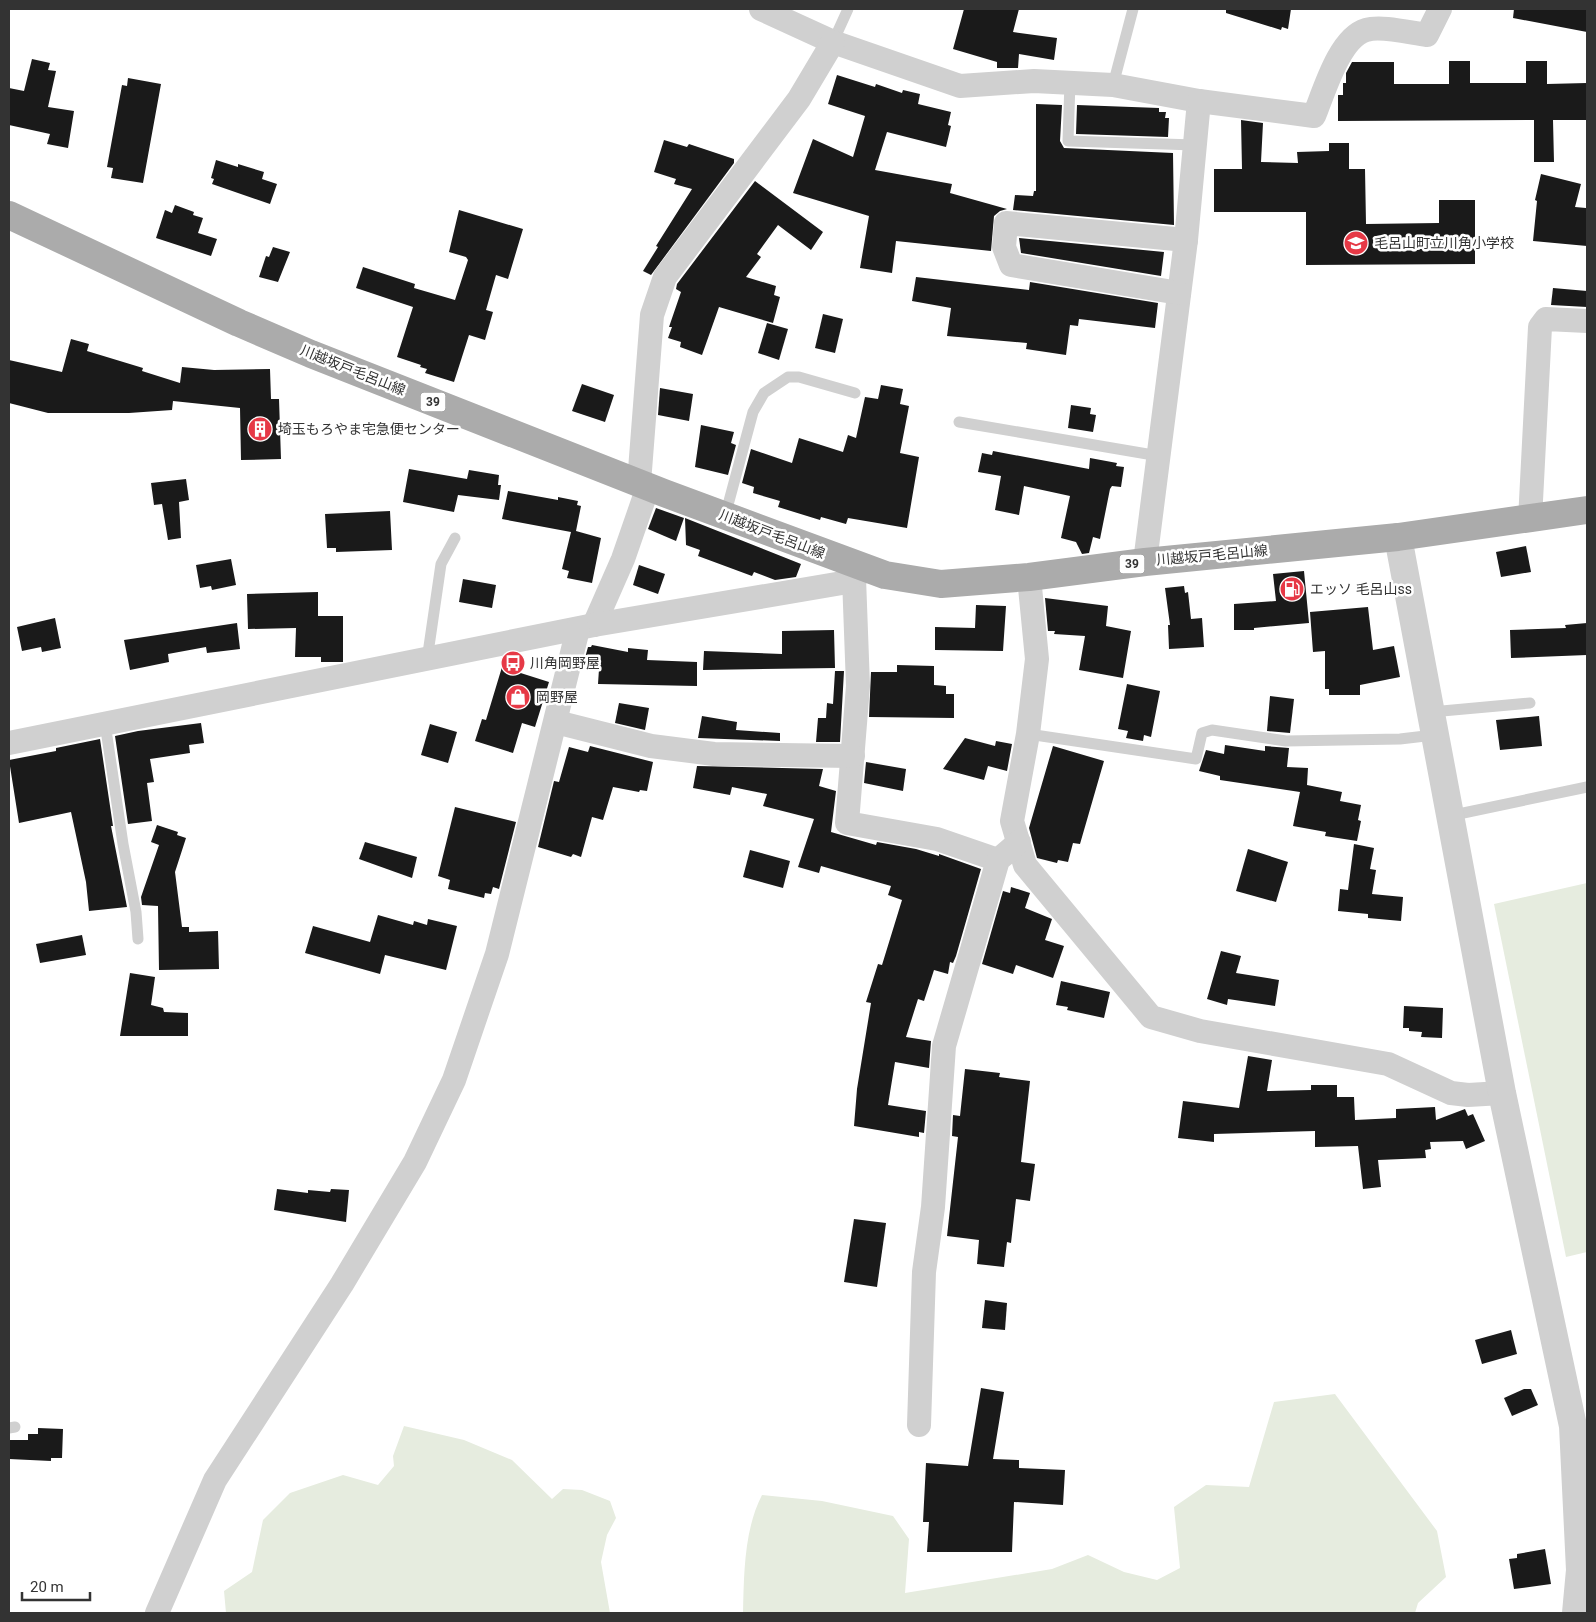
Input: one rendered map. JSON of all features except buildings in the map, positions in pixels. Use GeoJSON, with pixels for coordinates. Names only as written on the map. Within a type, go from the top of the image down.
{"type":"FeatureCollection","features":[{"type":"Feature","properties":{"kind":"main road","name":"川越坂戸毛呂山線"},"geometry":{"type":"LineString","coordinates":[[9,215],[248,327],[725,516],[860,574],[885,575],[941,584],[1029,577],[1145,562],[1398,538],[1530,520],[1587,510]]}},
{"type":"Feature","properties":{"kind":"street"},"geometry":{"type":"LineString","coordinates":[[761,9],[833,42],[960,86],[1034,81],[1113,85],[1199,101],[1314,116],[1346,44],[1366,30],[1393,30],[1427,35],[1440,9]]}},
{"type":"Feature","properties":{"kind":"street"},"geometry":{"type":"LineString","coordinates":[[157,1613],[215,1480],[352,1268],[415,1162],[454,1080],[497,954],[556,722],[586,627],[623,559],[644,485],[652,315],[665,277],[799,99],[833,42]]}},
{"type":"Feature","properties":{"kind":"street"},"geometry":{"type":"LineString","coordinates":[[1145,562],[1186,240],[1199,101]]}},
{"type":"Feature","properties":{"kind":"street"},"geometry":{"type":"LineString","coordinates":[[1179,294],[1011,265],[1004,246],[1006,223],[1186,240]]}},
{"type":"Feature","properties":{"kind":"street"},"geometry":{"type":"LineString","coordinates":[[1530,520],[1540,327],[1546,319],[1587,321]]}},
{"type":"Feature","properties":{"kind":"street"},"geometry":{"type":"LineString","coordinates":[[1398,538],[1502,1093],[1580,1425],[1580,1561],[1576,1613]]}},
{"type":"Feature","properties":{"kind":"street"},"geometry":{"type":"LineString","coordinates":[[9,743],[586,627],[842,583],[860,574],[858,686],[847,823],[937,839],[998,860]]}},
{"type":"Feature","properties":{"kind":"street"},"geometry":{"type":"LineString","coordinates":[[1029,577],[1037,659],[1028,734],[1012,821],[1025,864],[1151,1017],[1200,1031],[1388,1064],[1451,1094],[1468,1096],[1502,1093]]}},
{"type":"Feature","properties":{"kind":"street"},"geometry":{"type":"LineString","coordinates":[[556,722],[651,746],[714,754],[754,753],[853,756]]}},
{"type":"Feature","properties":{"kind":"street"},"geometry":{"type":"LineString","coordinates":[[919,1425],[924,1272],[934,1206],[944,1046],[998,860],[1019,842]]}},
{"type":"Feature","properties":{"kind":"lane"},"geometry":{"type":"LineString","coordinates":[[833,42],[848,9]]}},
{"type":"Feature","properties":{"kind":"lane"},"geometry":{"type":"LineString","coordinates":[[1113,85],[1133,9]]}},
{"type":"Feature","properties":{"kind":"lane"},"geometry":{"type":"LineString","coordinates":[[1070,82],[1068,140],[1195,146]]}},
{"type":"Feature","properties":{"kind":"lane"},"geometry":{"type":"LineString","coordinates":[[725,516],[753,412],[764,393],[788,377],[799,377],[854,393]]}},
{"type":"Feature","properties":{"kind":"lane"},"geometry":{"type":"LineString","coordinates":[[959,422],[1159,456]]}},
{"type":"Feature","properties":{"kind":"lane"},"geometry":{"type":"LineString","coordinates":[[427,660],[432,615],[442,564],[455,538]]}},
{"type":"Feature","properties":{"kind":"lane"},"geometry":{"type":"LineString","coordinates":[[1028,734],[1196,759],[1202,733],[1212,730],[1286,741],[1400,739],[1433,724],[1530,703]]}},
{"type":"Feature","properties":{"kind":"lane"},"geometry":{"type":"LineString","coordinates":[[106,724],[136,912],[138,939]]}},
{"type":"Feature","properties":{"kind":"lane"},"geometry":{"type":"LineString","coordinates":[[1449,816],[1587,787]]}},
{"type":"Feature","properties":{"kind":"shaded area"},"geometry":{"type":"Polygon","coordinates":[[[1587,883],[1587,1252],[1566,1257],[1494,904],[1587,883]]]}},
{"type":"Feature","properties":{"kind":"shaded area"},"geometry":{"type":"Polygon","coordinates":[[[1335,1394],[1437,1531],[1446,1577],[1418,1603],[1415,1613],[743,1613],[748,1537],[762,1495],[822,1501],[893,1516],[909,1539],[905,1593],[1052,1569],[1088,1555],[1124,1572],[1157,1580],[1180,1568],[1174,1507],[1206,1485],[1249,1487],[1274,1402],[1335,1394]]]}},
{"type":"Feature","properties":{"kind":"shaded area"},"geometry":{"type":"Polygon","coordinates":[[[404,1426],[464,1440],[512,1460],[552,1499],[563,1489],[582,1490],[610,1501],[616,1518],[607,1535],[601,1562],[610,1613],[226,1613],[224,1591],[252,1572],[263,1520],[290,1493],[343,1475],[378,1485],[394,1466],[393,1456],[404,1426]]]}},
{"type":"Feature","properties":{"kind":"place","name":"毛呂山町立川角小学校"},"geometry":{"type":"Point","coordinates":[1356,243]}},
{"type":"Feature","properties":{"kind":"place","name":"埼玉もろやま宅急便センター"},"geometry":{"type":"Point","coordinates":[260,429]}},
{"type":"Feature","properties":{"kind":"place","name":"エッソ 毛呂山ss"},"geometry":{"type":"Point","coordinates":[1292,589]}},
{"type":"Feature","properties":{"kind":"place","name":"川角岡野屋"},"geometry":{"type":"Point","coordinates":[513,663]}},
{"type":"Feature","properties":{"kind":"place","name":"岡野屋"},"geometry":{"type":"Point","coordinates":[518,697]}}]}
